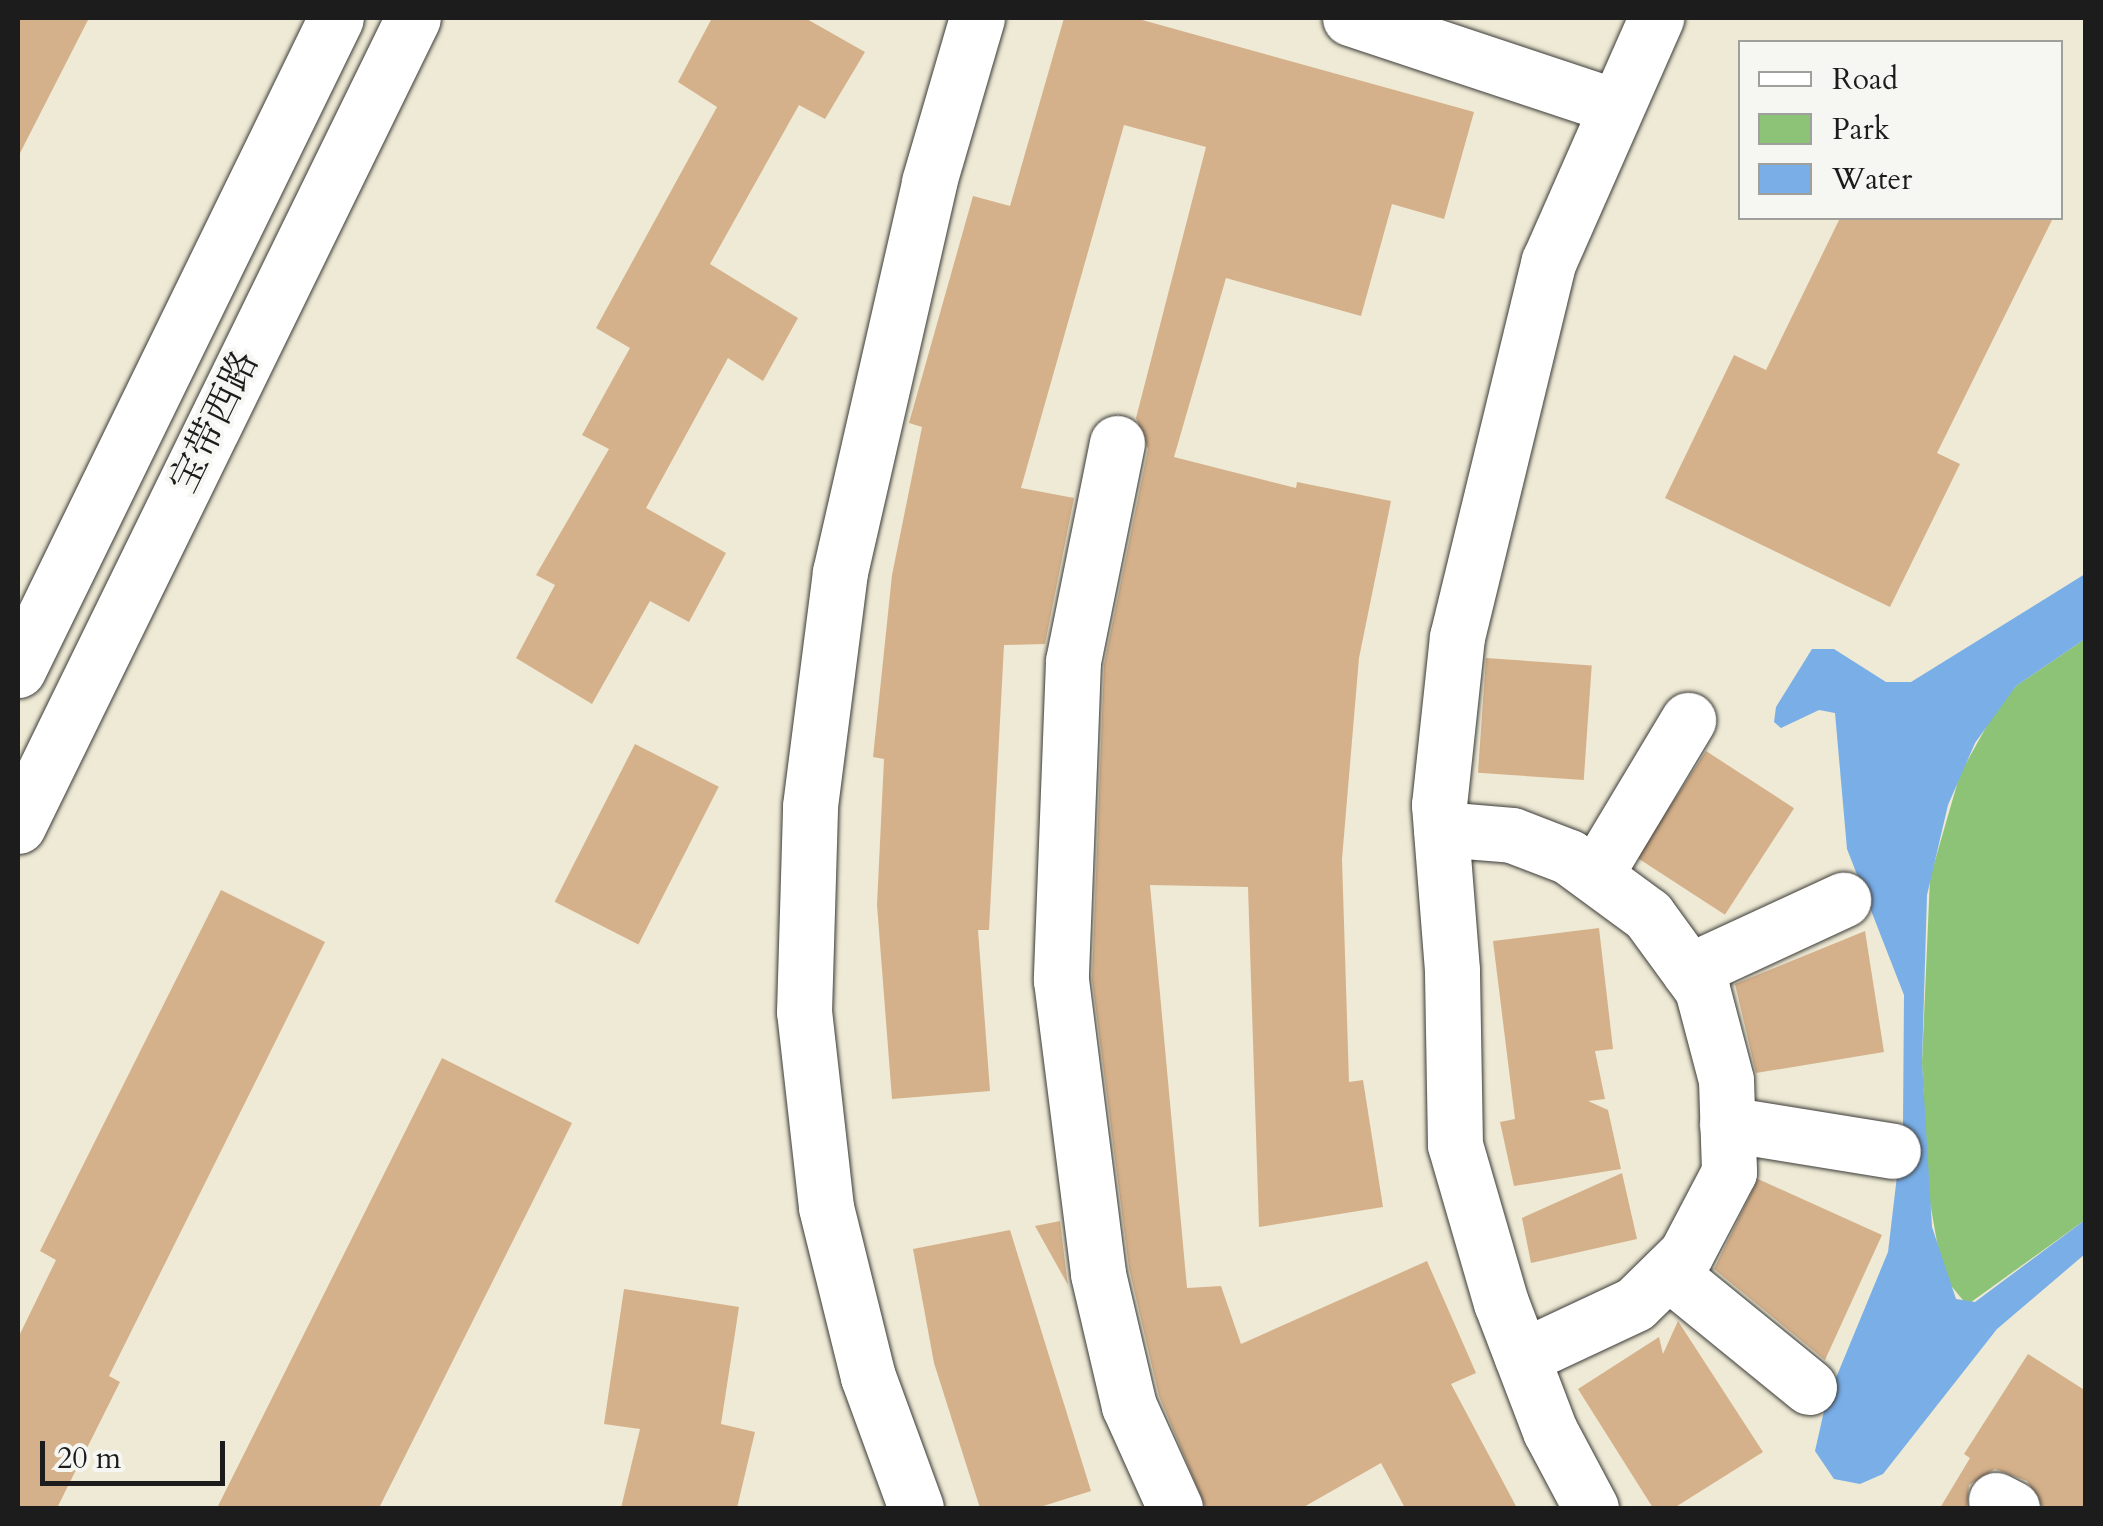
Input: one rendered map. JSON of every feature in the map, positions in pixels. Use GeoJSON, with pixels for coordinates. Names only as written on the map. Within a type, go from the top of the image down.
{"type":"FeatureCollection","features":[{"type":"Feature","properties":{"kind":"street","name":"宝带西路"},"geometry":{"type":"LineString","coordinates":[[18,670],[336,18]]}},
{"type":"Feature","properties":{"kind":"street","name":"宝带西路"},"geometry":{"type":"LineString","coordinates":[[18,826],[413,18]]}},
{"type":"Feature","properties":{"kind":"street"},"geometry":{"type":"LineString","coordinates":[[916,1508],[868,1376],[826,1207],[804,1012],[810,806],[844,552],[920,218],[977,18]]}},
{"type":"Feature","properties":{"kind":"street"},"geometry":{"type":"LineString","coordinates":[[1350,18],[1615,106]]}},
{"type":"Feature","properties":{"kind":"street"},"geometry":{"type":"LineString","coordinates":[[1590,1508],[1522,1357],[1454,1145],[1452,970],[1441,829],[1457,638],[1498,454],[1549,261],[1656,18]]}},
{"type":"Feature","properties":{"kind":"street"},"geometry":{"type":"LineString","coordinates":[[1117,443],[1072,661],[1061,980],[1098,1274],[1129,1406],[1175,1508]]}},
{"type":"Feature","properties":{"kind":"street"},"geometry":{"type":"LineString","coordinates":[[1595,876],[1688,720]]}},
{"type":"Feature","properties":{"kind":"street"},"geometry":{"type":"LineString","coordinates":[[1441,829],[1512,835],[1570,857],[1648,915],[1702,989],[1726,1080],[1729,1172],[1686,1254],[1635,1304],[1522,1357]]}},
{"type":"Feature","properties":{"kind":"street"},"geometry":{"type":"LineString","coordinates":[[1689,972],[1843,900]]}},
{"type":"Feature","properties":{"kind":"street"},"geometry":{"type":"LineString","coordinates":[[1727,1124],[1893,1150]]}},
{"type":"Feature","properties":{"kind":"street"},"geometry":{"type":"LineString","coordinates":[[1668,1272],[1809,1387]]}},
{"type":"Feature","properties":{"kind":"green space"},"geometry":{"type":"Polygon","coordinates":[[[2085,639],[2085,1220],[1967,1305],[1943,1276],[1928,1191],[1922,1063],[1930,878],[1960,774],[1994,713],[2016,686],[2085,639]]]}},
{"type":"Feature","properties":{"kind":"water"},"geometry":{"type":"Polygon","coordinates":[[[2085,574],[2085,639],[2016,686],[1975,743],[1948,805],[1927,895],[1922,1063],[1932,1227],[1956,1299],[1975,1302],[2085,1220],[2085,1254],[1997,1329],[1883,1474],[1860,1484],[1834,1479],[1815,1451],[1826,1402],[1888,1252],[1903,1125],[1904,995],[1847,849],[1835,713],[1819,710],[1781,728],[1774,722],[1776,707],[1812,649],[1834,649],[1886,682],[1911,682],[2085,574]]]}},
{"type":"Feature","properties":{"kind":"building"},"geometry":{"type":"Polygon","coordinates":[[[18,18],[89,18],[18,157],[18,18]]]}},
{"type":"Feature","properties":{"kind":"building"},"geometry":{"type":"Polygon","coordinates":[[[712,18],[805,18],[865,52],[825,119],[799,105],[710,264],[798,318],[763,381],[728,358],[646,508],[726,553],[689,622],[650,601],[592,704],[516,658],[555,585],[536,575],[609,449],[582,435],[630,348],[596,328],[717,107],[678,82],[712,18]]]}},
{"type":"Feature","properties":{"kind":"building"},"geometry":{"type":"Polygon","coordinates":[[[1064,18],[1135,18],[1474,112],[1444,219],[1392,204],[1361,316],[1226,278],[1174,457],[1296,488],[1297,482],[1391,501],[1359,658],[1342,859],[1349,1082],[1363,1080],[1383,1207],[1259,1227],[1248,887],[1150,885],[1187,1288],[1221,1286],[1241,1344],[1427,1261],[1476,1373],[1451,1384],[1517,1508],[1405,1508],[1381,1463],[1302,1508],[1206,1508],[1159,1396],[1129,1268],[1092,979],[1104,665],[1148,449],[1136,418],[1206,147],[1124,125],[1021,488],[1074,498],[1045,644],[1004,645],[989,930],[978,930],[990,1091],[892,1099],[877,905],[884,759],[873,757],[892,575],[922,427],[909,423],[973,196],[1010,206],[1064,18]]]}},
{"type":"Feature","properties":{"kind":"building"},"geometry":{"type":"Polygon","coordinates":[[[1839,220],[2052,220],[1937,453],[1960,464],[1890,607],[1665,498],[1734,355],[1766,370],[1839,220]]]}},
{"type":"Feature","properties":{"kind":"building"},"geometry":{"type":"Polygon","coordinates":[[[1486,658],[1592,665],[1584,780],[1478,773],[1486,658]]]}},
{"type":"Feature","properties":{"kind":"building"},"geometry":{"type":"Polygon","coordinates":[[[635,744],[719,787],[638,944],[555,902],[635,744]]]}},
{"type":"Feature","properties":{"kind":"building"},"geometry":{"type":"Polygon","coordinates":[[[1706,751],[1794,808],[1725,915],[1637,858],[1706,751]]]}},
{"type":"Feature","properties":{"kind":"building"},"geometry":{"type":"Polygon","coordinates":[[[221,890],[325,942],[109,1376],[120,1382],[57,1508],[18,1508],[18,1338],[56,1260],[40,1251],[221,890]]]}},
{"type":"Feature","properties":{"kind":"building"},"geometry":{"type":"Polygon","coordinates":[[[1599,928],[1613,1049],[1595,1051],[1605,1099],[1588,1101],[1608,1110],[1621,1169],[1514,1186],[1500,1122],[1515,1119],[1493,941],[1599,928]]]}},
{"type":"Feature","properties":{"kind":"building"},"geometry":{"type":"Polygon","coordinates":[[[1865,931],[1884,1052],[1756,1073],[1735,984],[1865,931]]]}},
{"type":"Feature","properties":{"kind":"building"},"geometry":{"type":"Polygon","coordinates":[[[442,1058],[572,1123],[379,1508],[217,1508],[442,1058]]]}},
{"type":"Feature","properties":{"kind":"building"},"geometry":{"type":"Polygon","coordinates":[[[1622,1173],[1637,1239],[1531,1263],[1522,1218],[1622,1173]]]}},
{"type":"Feature","properties":{"kind":"building"},"geometry":{"type":"Polygon","coordinates":[[[1758,1179],[1882,1235],[1825,1360],[1714,1269],[1758,1179]]]}},
{"type":"Feature","properties":{"kind":"building"},"geometry":{"type":"Polygon","coordinates":[[[1060,1221],[1067,1278],[1068,1285],[1035,1226],[1060,1221]]]}},
{"type":"Feature","properties":{"kind":"building"},"geometry":{"type":"Polygon","coordinates":[[[1010,1230],[1091,1491],[1037,1508],[980,1508],[934,1363],[913,1249],[1010,1230]]]}},
{"type":"Feature","properties":{"kind":"building"},"geometry":{"type":"Polygon","coordinates":[[[624,1289],[739,1307],[721,1424],[755,1432],[737,1508],[621,1508],[640,1429],[604,1424],[624,1289]]]}},
{"type":"Feature","properties":{"kind":"building"},"geometry":{"type":"Polygon","coordinates":[[[1678,1321],[1763,1452],[1674,1508],[1653,1508],[1578,1389],[1659,1337],[1663,1354],[1678,1321]]]}},
{"type":"Feature","properties":{"kind":"building"},"geometry":{"type":"Polygon","coordinates":[[[2028,1354],[2086,1391],[2086,1508],[2043,1508],[2027,1481],[1995,1469],[1969,1485],[1967,1508],[1940,1508],[1970,1458],[1964,1454],[2028,1354]]]}}]}
